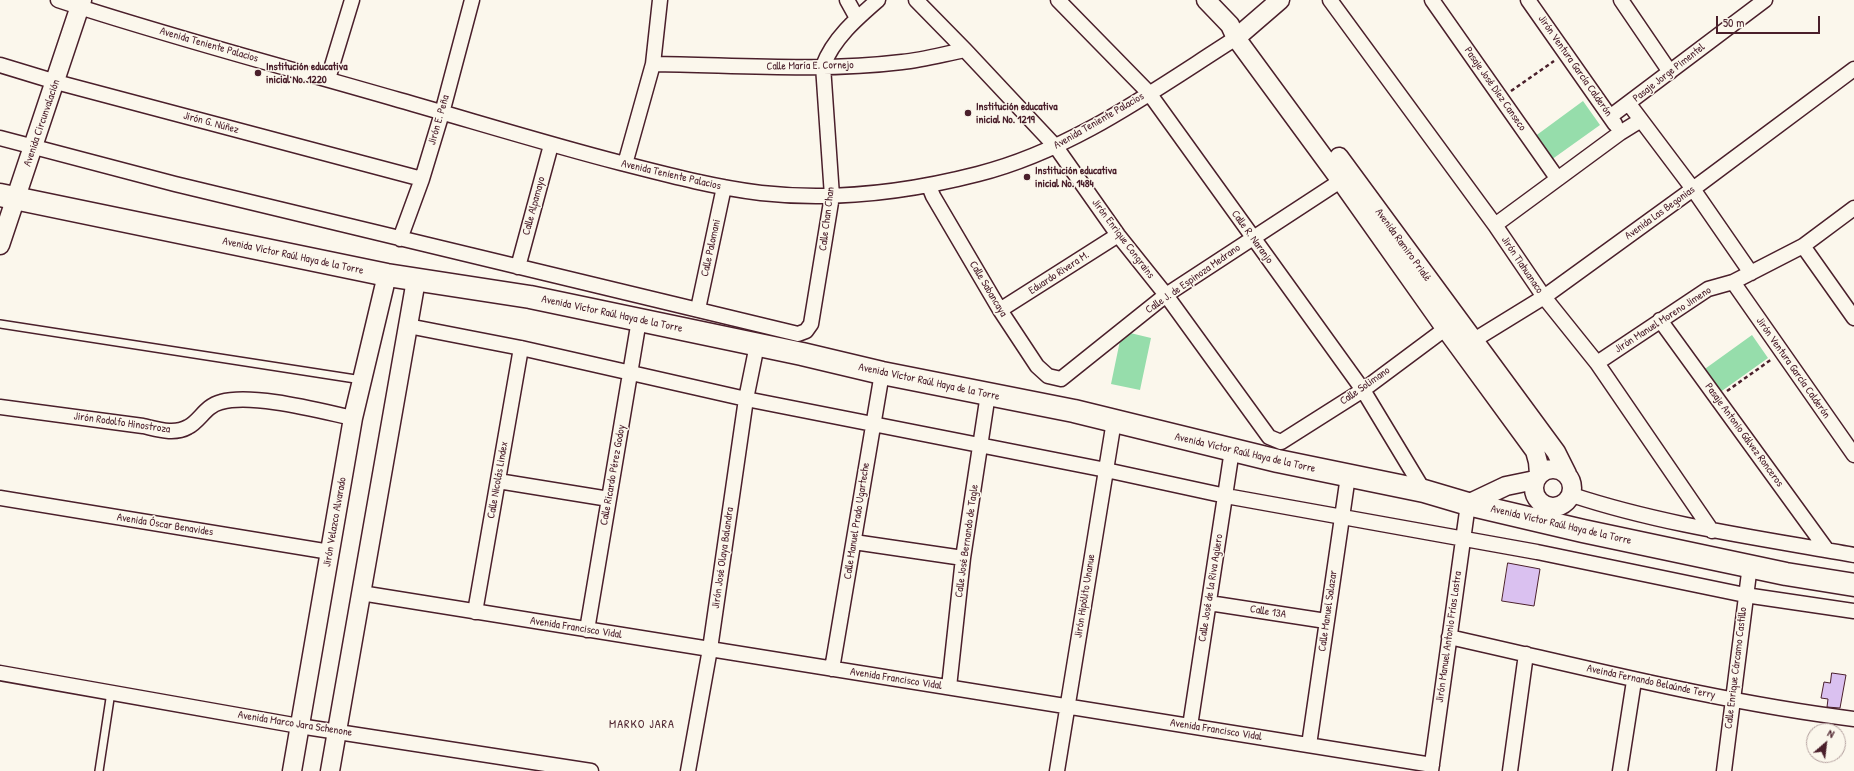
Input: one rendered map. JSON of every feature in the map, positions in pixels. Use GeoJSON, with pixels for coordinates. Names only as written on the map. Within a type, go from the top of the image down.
{"type":"FeatureCollection","features":[{"type":"Feature","properties":{"kind":"main road","name":"Avenida Víctor Raúl Haya de la Torre"},"geometry":{"type":"LineString","coordinates":[[8,197],[387,275],[530,297],[882,373],[1074,411],[1232,450],[1348,476],[1424,491],[1468,504],[1562,525],[1786,574],[1854,584]]}},
{"type":"Feature","properties":{"kind":"street","name":"Avenida Teniente Palacios"},"geometry":{"type":"LineString","coordinates":[[58,0],[81,4],[550,145],[684,180],[764,193],[832,196],[929,186],[980,174],[1026,159],[1056,147],[1101,123],[1149,93],[1280,0]]}},
{"type":"Feature","properties":{"kind":"street"},"geometry":{"type":"LineString","coordinates":[[328,79],[352,0]]}},
{"type":"Feature","properties":{"kind":"street","name":"Jirón E. Peña"},"geometry":{"type":"LineString","coordinates":[[400,239],[422,179],[442,112],[472,0]]}},
{"type":"Feature","properties":{"kind":"street"},"geometry":{"type":"LineString","coordinates":[[625,164],[653,64],[660,0]]}},
{"type":"Feature","properties":{"kind":"street"},"geometry":{"type":"LineString","coordinates":[[847,0],[857,18]]}},
{"type":"Feature","properties":{"kind":"street"},"geometry":{"type":"LineString","coordinates":[[822,66],[828,51],[857,18],[878,0]]}},
{"type":"Feature","properties":{"kind":"street","name":"Jirón Enrique Congrains"},"geometry":{"type":"LineString","coordinates":[[916,0],[1056,147],[1118,235],[1166,295],[1269,437]]}},
{"type":"Feature","properties":{"kind":"street","name":"Calle R. Naranjo"},"geometry":{"type":"LineString","coordinates":[[1058,0],[1149,93],[1363,390],[1424,491]]}},
{"type":"Feature","properties":{"kind":"street","name":"Avenida Ramiro Prialé"},"geometry":{"type":"LineString","coordinates":[[1206,0],[1237,31],[1346,177],[1451,324],[1556,452],[1567,474]]}},
{"type":"Feature","properties":{"kind":"street","name":"Jirón Tiahuanaco"},"geometry":{"type":"LineString","coordinates":[[1330,0],[1495,225],[1544,297],[1597,363],[1712,531]]}},
{"type":"Feature","properties":{"kind":"street","name":"Pasaje José Díez Canseco"},"geometry":{"type":"LineString","coordinates":[[1432,0],[1557,178]]}},
{"type":"Feature","properties":{"kind":"street","name":"Jirón Ventura García Calderón"},"geometry":{"type":"LineString","coordinates":[[1528,0],[1611,116],[1620,133]]}},
{"type":"Feature","properties":{"kind":"street"},"geometry":{"type":"LineString","coordinates":[[1622,0],[1670,72]]}},
{"type":"Feature","properties":{"kind":"street","name":"Pasaje Jorge Pimentel"},"geometry":{"type":"LineString","coordinates":[[1611,116],[1630,104],[1764,0]]}},
{"type":"Feature","properties":{"kind":"street","name":"Avenida Circunvalación"},"geometry":{"type":"LineString","coordinates":[[0,245],[8,197],[34,146],[81,4]]}},
{"type":"Feature","properties":{"kind":"street","name":"Calle María E. Cornejo"},"geometry":{"type":"LineString","coordinates":[[653,64],[772,68],[861,66],[903,62],[965,50]]}},
{"type":"Feature","properties":{"kind":"street","name":"Jirón G. Núñez"},"geometry":{"type":"LineString","coordinates":[[0,65],[56,82],[422,179]]}},
{"type":"Feature","properties":{"kind":"street","name":"Calle Chan Chan"},"geometry":{"type":"LineString","coordinates":[[698,309],[798,334],[806,331],[811,324],[832,196],[822,66]]}},
{"type":"Feature","properties":{"kind":"street","name":"Avenida Las Begonias"},"geometry":{"type":"LineString","coordinates":[[1467,344],[1544,297],[1854,70]]}},
{"type":"Feature","properties":{"kind":"street"},"geometry":{"type":"LineString","coordinates":[[1630,104],[1693,189],[1751,273]]}},
{"type":"Feature","properties":{"kind":"street","name":"Pasaje Jorge Pimentel"},"geometry":{"type":"LineString","coordinates":[[1495,225],[1557,178],[1620,133],[1641,120]]}},
{"type":"Feature","properties":{"kind":"street"},"geometry":{"type":"LineString","coordinates":[[0,138],[175,184],[698,309]]}},
{"type":"Feature","properties":{"kind":"street","name":"Calle Alpamayo"},"geometry":{"type":"LineString","coordinates":[[518,267],[550,145]]}},
{"type":"Feature","properties":{"kind":"street","name":"Calle J. de Espinoza Medrano"},"geometry":{"type":"LineString","coordinates":[[1061,379],[1166,295],[1346,177]]}},
{"type":"Feature","properties":{"kind":"street","name":"Calle Sabancaya"},"geometry":{"type":"LineString","coordinates":[[929,186],[932,196],[1000,310],[1037,366],[1048,376],[1061,379]]}},
{"type":"Feature","properties":{"kind":"street","name":"Calle Palomani"},"geometry":{"type":"LineString","coordinates":[[698,309],[724,187]]}},
{"type":"Feature","properties":{"kind":"street","name":"Jirón Manuel Moreno Jimeno"},"geometry":{"type":"LineString","coordinates":[[1597,363],[1708,289],[1733,282],[1803,246],[1854,208]]}},
{"type":"Feature","properties":{"kind":"street","name":"Eduardo Rivera M."},"geometry":{"type":"LineString","coordinates":[[1000,310],[1118,235]]}},
{"type":"Feature","properties":{"kind":"street"},"geometry":{"type":"LineString","coordinates":[[1803,246],[1854,318]]}},
{"type":"Feature","properties":{"kind":"street","name":"Jirón Velazco Alvarado"},"geometry":{"type":"LineString","coordinates":[[292,771],[353,418],[387,275]]}},
{"type":"Feature","properties":{"kind":"street"},"geometry":{"type":"LineString","coordinates":[[330,771],[416,280]]}},
{"type":"Feature","properties":{"kind":"street","name":"Jirón Ventura García Calderón"},"geometry":{"type":"LineString","coordinates":[[1733,282],[1854,455]]}},
{"type":"Feature","properties":{"kind":"street","name":"Calle Ricardo Pérez Godoy"},"geometry":{"type":"LineString","coordinates":[[587,630],[639,320]]}},
{"type":"Feature","properties":{"kind":"street","name":"Pasaje Antonio Gálvez Ronceros"},"geometry":{"type":"LineString","coordinates":[[1660,320],[1827,550]]}},
{"type":"Feature","properties":{"kind":"street","name":"Calle Solimano"},"geometry":{"type":"LineString","coordinates":[[1269,437],[1281,442],[1363,390],[1451,324]]}},
{"type":"Feature","properties":{"kind":"street"},"geometry":{"type":"LineString","coordinates":[[408,326],[521,348],[630,374],[746,399],[1106,470],[1226,496],[1537,552],[1745,595],[1854,611]]}},
{"type":"Feature","properties":{"kind":"street","name":"Avenida Ramiro Prialé"},"geometry":{"type":"LineString","coordinates":[[1467,344],[1535,451],[1538,462],[1537,483],[1530,517]]}},
{"type":"Feature","properties":{"kind":"street","name":"Jirón José Olaya Balandra"},"geometry":{"type":"LineString","coordinates":[[688,771],[710,649],[746,399],[757,345]]}},
{"type":"Feature","properties":{"kind":"street","name":"Calle Nicolás Lindex"},"geometry":{"type":"LineString","coordinates":[[475,612],[521,348]]}},
{"type":"Feature","properties":{"kind":"street","name":"Calle Manuel Prado Ugarteche"},"geometry":{"type":"LineString","coordinates":[[832,669],[882,373]]}},
{"type":"Feature","properties":{"kind":"street","name":"Calle José Bernando de Tagle"},"geometry":{"type":"LineString","coordinates":[[949,687],[964,558],[988,394]]}},
{"type":"Feature","properties":{"kind":"street","name":"Jirón Rodolfo Hinostroza"},"geometry":{"type":"LineString","coordinates":[[0,407],[176,431],[188,427],[211,406],[221,402],[235,400],[253,400],[353,418]]}},
{"type":"Feature","properties":{"kind":"street","name":"Jirón Hipólito Unanue"},"geometry":{"type":"LineString","coordinates":[[1057,771],[1114,421]]}},
{"type":"Feature","properties":{"kind":"street","name":"Calle José de la Riva Agüero"},"geometry":{"type":"LineString","coordinates":[[1190,726],[1232,450]]}},
{"type":"Feature","properties":{"kind":"street"},"geometry":{"type":"LineString","coordinates":[[1562,525],[1573,488],[1572,480],[1561,470],[1553,468],[1546,470],[1537,483],[1540,502],[1553,508],[1561,506],[1570,498]]}},
{"type":"Feature","properties":{"kind":"street","name":"Calle Manuel Salazar"},"geometry":{"type":"LineString","coordinates":[[1309,745],[1348,476]]}},
{"type":"Feature","properties":{"kind":"street"},"geometry":{"type":"LineString","coordinates":[[498,481],[609,500]]}},
{"type":"Feature","properties":{"kind":"street"},"geometry":{"type":"LineString","coordinates":[[1468,504],[1506,486],[1537,483]]}},
{"type":"Feature","properties":{"kind":"street","name":"Avenida Óscar Benavides"},"geometry":{"type":"LineString","coordinates":[[0,498],[330,552]]}},
{"type":"Feature","properties":{"kind":"street"},"geometry":{"type":"LineString","coordinates":[[1570,498],[1712,531],[1854,555]]}},
{"type":"Feature","properties":{"kind":"street","name":"Jirón Manuel Antonio Frías Lastra"},"geometry":{"type":"LineString","coordinates":[[1432,768],[1468,504]]}},
{"type":"Feature","properties":{"kind":"street"},"geometry":{"type":"LineString","coordinates":[[854,542],[964,558]]}},
{"type":"Feature","properties":{"kind":"street","name":"Calle Enrique Cárcamo Castillo"},"geometry":{"type":"LineString","coordinates":[[1724,771],[1745,595],[1750,565]]}},
{"type":"Feature","properties":{"kind":"street","name":"Avenida Francisco Vidal"},"geometry":{"type":"LineString","coordinates":[[360,593],[1309,745],[1432,768]]}},
{"type":"Feature","properties":{"kind":"street","name":"Calle 13A"},"geometry":{"type":"LineString","coordinates":[[1209,603],[1326,621]]}},
{"type":"Feature","properties":{"kind":"street","name":"Aveinda Fernando Belaúnde Terry"},"geometry":{"type":"LineString","coordinates":[[1450,637],[1634,681],[1801,712],[1854,719]]}},
{"type":"Feature","properties":{"kind":"street"},"geometry":{"type":"LineString","coordinates":[[1510,771],[1526,654]]}},
{"type":"Feature","properties":{"kind":"street","name":"Avenida Marco Jara Schenone"},"geometry":{"type":"LineString","coordinates":[[0,672],[299,726],[591,771]]}},
{"type":"Feature","properties":{"kind":"street"},"geometry":{"type":"LineString","coordinates":[[1620,771],[1634,681]]}},
{"type":"Feature","properties":{"kind":"lane"},"geometry":{"type":"LineString","coordinates":[[0,324],[362,380]]}},
{"type":"Feature","properties":{"kind":"lane"},"geometry":{"type":"LineString","coordinates":[[99,771],[111,692]]}},
{"type":"Feature","properties":{"kind":"path"},"geometry":{"type":"LineString","coordinates":[[1501,98],[1566,53]]}},
{"type":"Feature","properties":{"kind":"path"},"geometry":{"type":"LineString","coordinates":[[1717,398],[1782,352]]}},
{"type":"Feature","properties":{"kind":"green space"},"geometry":{"type":"Polygon","coordinates":[[[1583,101],[1600,125],[1551,160],[1534,137],[1583,101]]]}},
{"type":"Feature","properties":{"kind":"green space"},"geometry":{"type":"Polygon","coordinates":[[[1122,331],[1151,338],[1140,390],[1111,384],[1122,331]]]}},
{"type":"Feature","properties":{"kind":"green space"},"geometry":{"type":"Polygon","coordinates":[[[1752,335],[1768,358],[1719,393],[1702,371],[1752,335]]]}},
{"type":"Feature","properties":{"kind":"building"},"geometry":{"type":"Polygon","coordinates":[[[1508,563],[1540,569],[1534,606],[1502,601],[1508,563]]]}},
{"type":"Feature","properties":{"kind":"building"},"geometry":{"type":"Polygon","coordinates":[[[1832,673],[1846,675],[1840,708],[1827,707],[1828,699],[1821,698],[1824,682],[1830,683],[1832,673]]]}},
{"type":"Feature","properties":{"kind":"place","name":"Institución educativa inicial No. 1220"},"geometry":{"type":"Point","coordinates":[258,73]}},
{"type":"Feature","properties":{"kind":"place","name":"Institución educativa inicial No. 1219"},"geometry":{"type":"Point","coordinates":[968,113]}},
{"type":"Feature","properties":{"kind":"place","name":"Institución educativa inicial No. 1484"},"geometry":{"type":"Point","coordinates":[1027,177]}},
{"type":"Feature","properties":{"kind":"district","name":"MARKO JARA"},"geometry":{"type":"Point","coordinates":[642,725]}}]}
